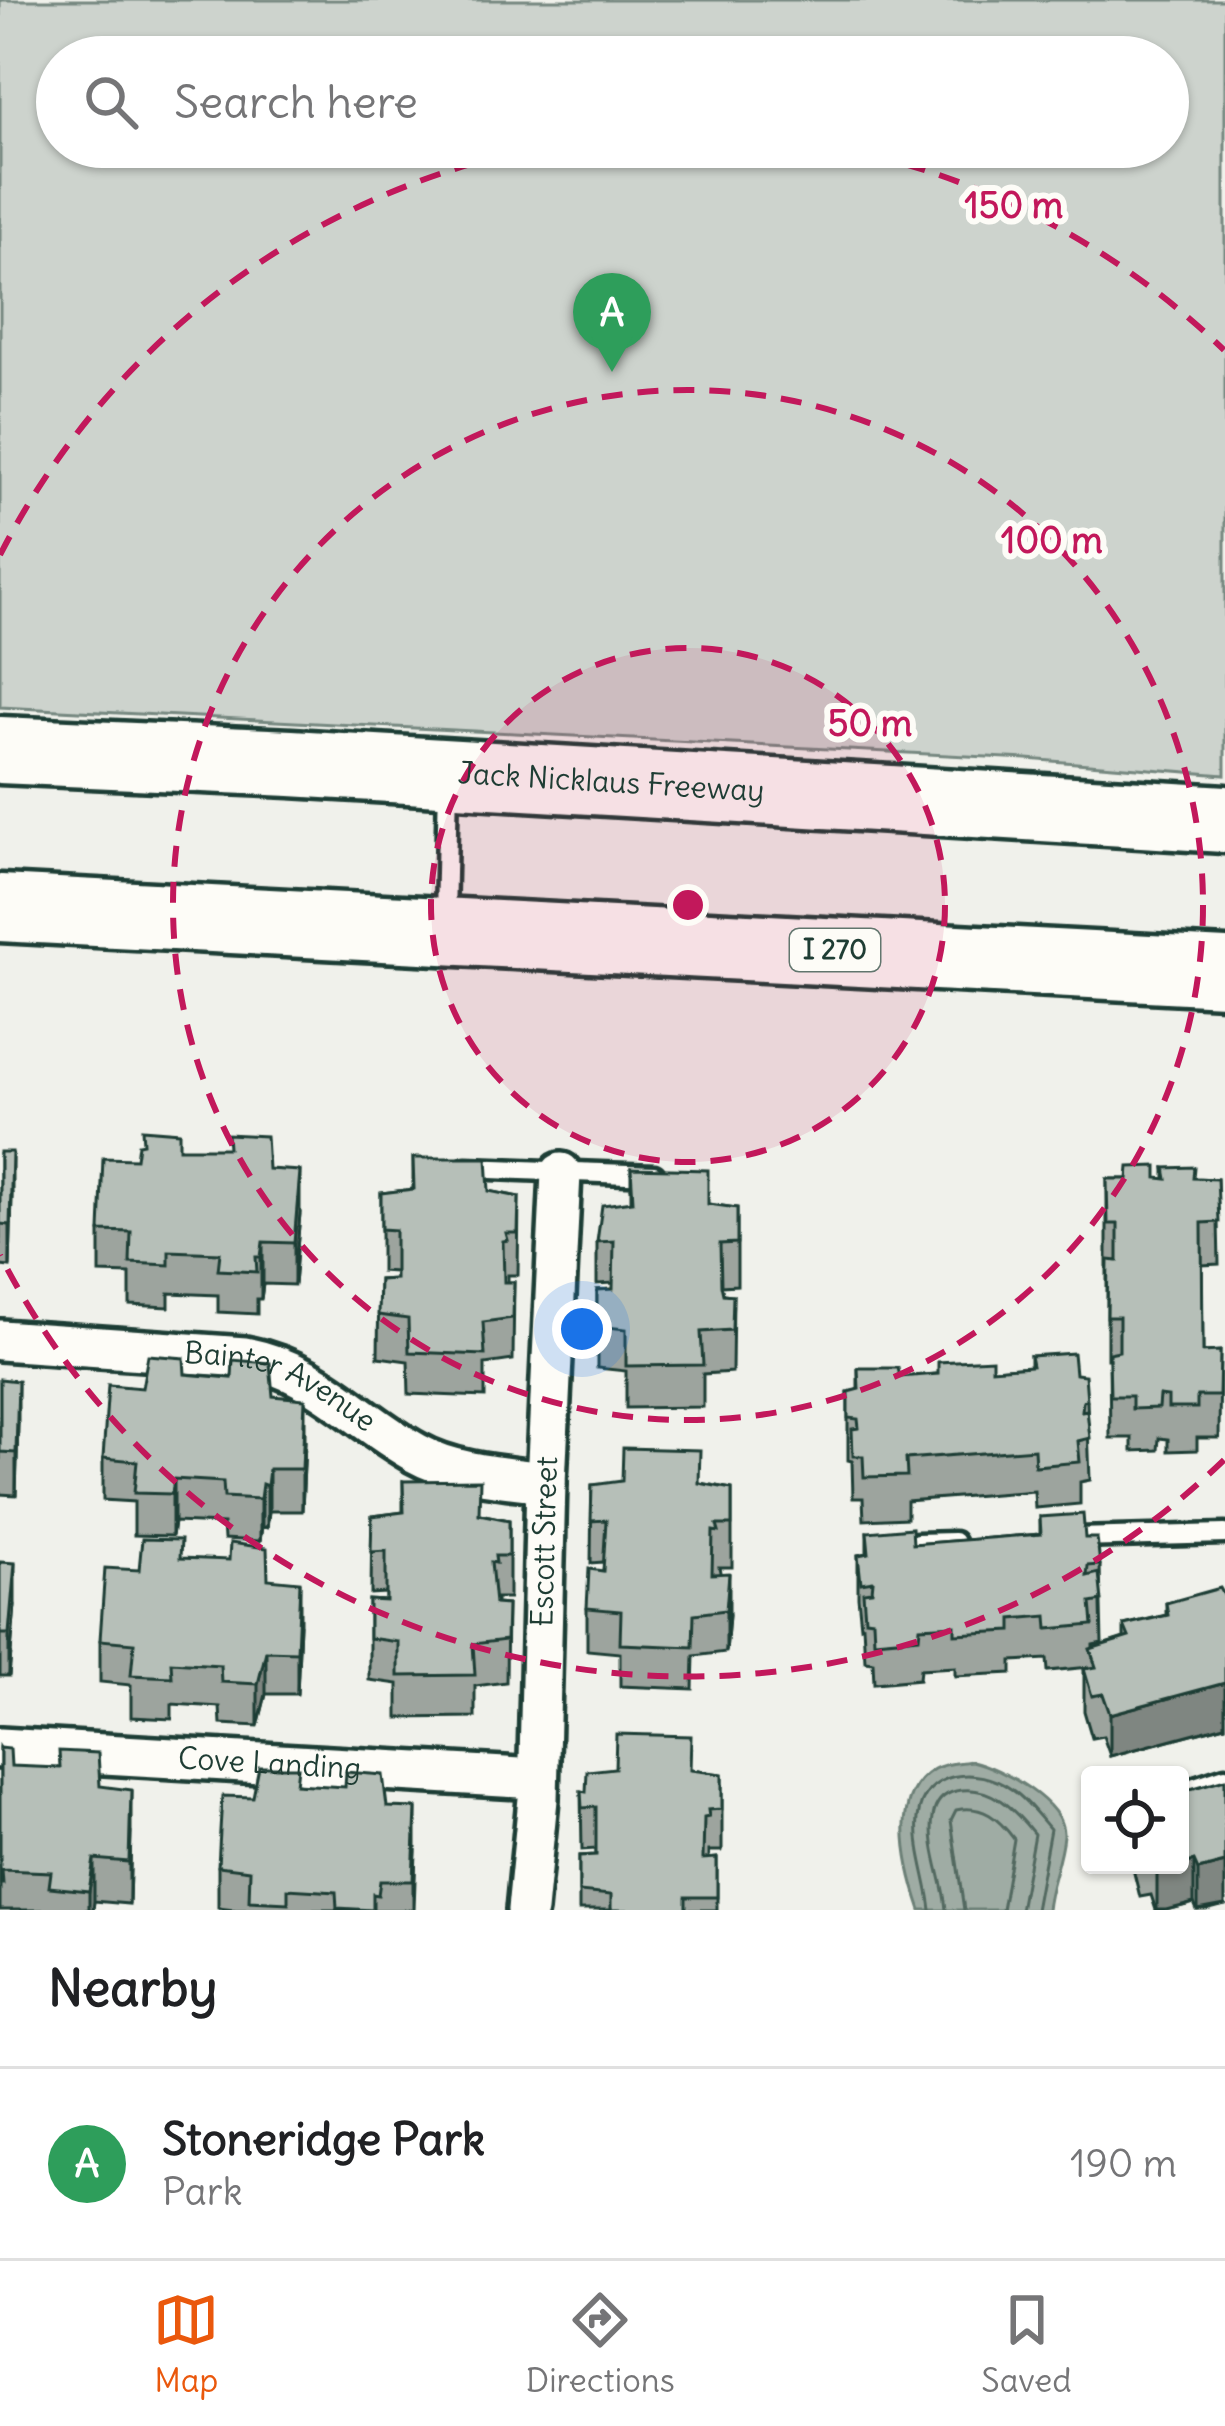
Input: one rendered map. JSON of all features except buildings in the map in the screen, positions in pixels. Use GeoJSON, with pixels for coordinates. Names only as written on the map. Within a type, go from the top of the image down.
{"type":"FeatureCollection","features":[{"type":"Feature","properties":{"kind":"highway","name":"Jack Nicklaus Freeway"},"geometry":{"type":"LineString","coordinates":[[0,750],[1225,819]]}},
{"type":"Feature","properties":{"kind":"highway","name":"I 270"},"geometry":{"type":"LineString","coordinates":[[0,908],[1225,972]]}},
{"type":"Feature","properties":{"kind":"street","name":"Escott Street"},"geometry":{"type":"LineString","coordinates":[[527,1910],[538,1779],[561,1173]]}},
{"type":"Feature","properties":{"kind":"street","name":"Bainter Avenue"},"geometry":{"type":"LineString","coordinates":[[0,1340],[274,1362],[303,1374],[418,1455],[453,1467],[546,1482]]}},
{"type":"Feature","properties":{"kind":"street","name":"Cove Landing"},"geometry":{"type":"LineString","coordinates":[[0,1748],[538,1779]]}},
{"type":"Feature","properties":{"kind":"lane"},"geometry":{"type":"LineString","coordinates":[[444,931],[448,773]]}},
{"type":"Feature","properties":{"kind":"lane"},"geometry":{"type":"LineString","coordinates":[[448,1168],[668,1176]]}},
{"type":"Feature","properties":{"kind":"lane"},"geometry":{"type":"LineString","coordinates":[[1059,1539],[1225,1534]]}},
{"type":"Feature","properties":{"kind":"lane"},"geometry":{"type":"LineString","coordinates":[[916,1543],[964,1542]]}},
{"type":"Feature","properties":{"kind":"lane"},"geometry":{"type":"LineString","coordinates":[[1189,1789],[1225,1777]]}},
{"type":"Feature","properties":{"kind":"shaded area"},"geometry":{"type":"Polygon","coordinates":[[[0,0],[1225,0],[1225,775],[1027,759],[0,707],[0,0]]]}},
{"type":"Feature","properties":{"kind":"water"},"geometry":{"type":"Polygon","coordinates":[[[972,1761],[1028,1788],[1061,1823],[1062,1844],[1047,1910],[921,1910],[905,1834],[911,1797],[934,1769],[972,1761]]]}},
{"type":"Feature","properties":{"kind":"place","name":"Stoneridge Park"},"geometry":{"type":"Point","coordinates":[612,372]}}]}
